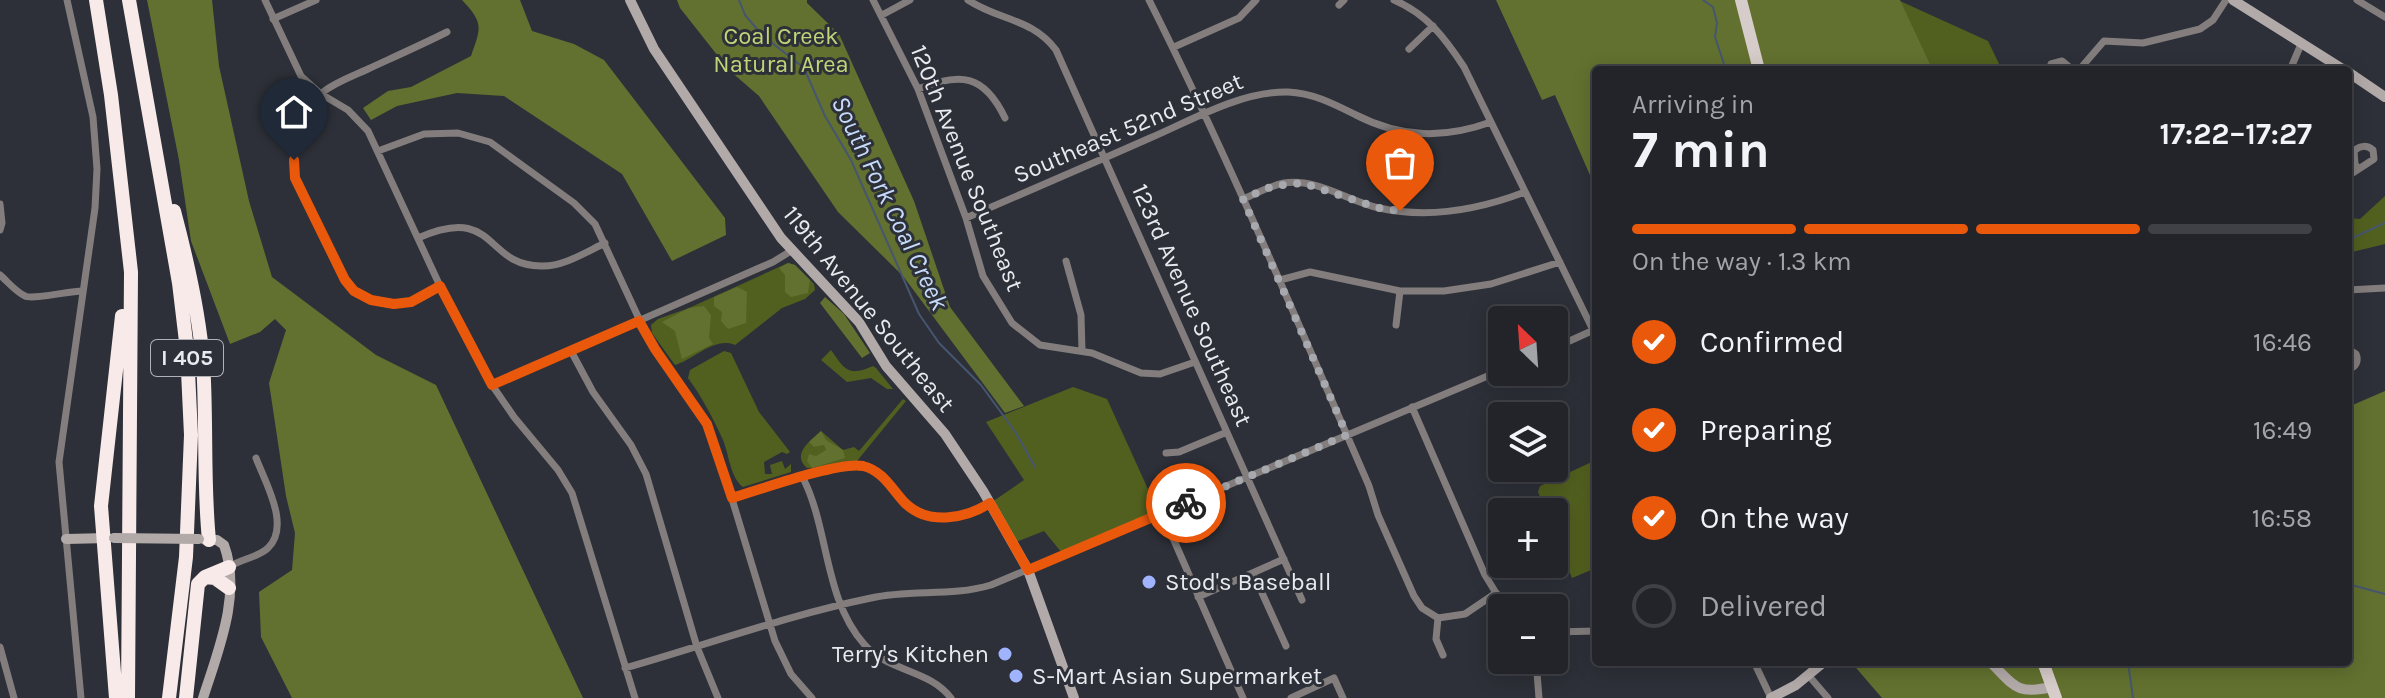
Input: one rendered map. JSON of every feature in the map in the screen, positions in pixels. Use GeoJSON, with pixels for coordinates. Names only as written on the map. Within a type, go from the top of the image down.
{"type":"FeatureCollection","features":[{"type":"Feature","properties":{"kind":"highway","name":"I 405"},"geometry":{"type":"LineString","coordinates":[[96,0],[111,95],[131,272],[128,698]]}},
{"type":"Feature","properties":{"kind":"highway","name":"I 405"},"geometry":{"type":"LineString","coordinates":[[129,0],[179,283],[187,350],[191,435],[186,557],[169,698]]}},
{"type":"Feature","properties":{"kind":"highway"},"geometry":{"type":"LineString","coordinates":[[135,21],[146,45],[165,177],[181,237],[201,338],[205,403],[204,540]]}},
{"type":"Feature","properties":{"kind":"highway"},"geometry":{"type":"LineString","coordinates":[[116,698],[103,480],[126,280],[131,272]]}},
{"type":"Feature","properties":{"kind":"highway"},"geometry":{"type":"LineString","coordinates":[[186,698],[198,584],[205,577],[229,567]]}},
{"type":"Feature","properties":{"kind":"highway"},"geometry":{"type":"LineString","coordinates":[[205,577],[215,578],[229,588]]}},
{"type":"Feature","properties":{"kind":"main road"},"geometry":{"type":"LineString","coordinates":[[1741,0],[1758,66]]}},
{"type":"Feature","properties":{"kind":"main road"},"geometry":{"type":"LineString","coordinates":[[2044,666],[2054,692]]}},
{"type":"Feature","properties":{"kind":"street"},"geometry":{"type":"LineString","coordinates":[[67,0],[96,137],[95,208],[59,462],[81,698]]}},
{"type":"Feature","properties":{"kind":"street"},"geometry":{"type":"LineString","coordinates":[[265,0],[297,71],[321,94],[359,119],[368,131],[440,286],[492,385],[558,470],[572,493],[635,698]]}},
{"type":"Feature","properties":{"kind":"street"},"geometry":{"type":"LineString","coordinates":[[273,19],[316,0]]}},
{"type":"Feature","properties":{"kind":"street","name":"119th Avenue Southeast"},"geometry":{"type":"LineString","coordinates":[[630,0],[660,59],[791,251],[859,322],[886,366],[945,434],[990,503],[1028,570],[1074,698]]}},
{"type":"Feature","properties":{"kind":"street","name":"120th Avenue Southeast"},"geometry":{"type":"LineString","coordinates":[[873,0],[918,89],[966,218],[983,276],[1012,323],[1040,345],[1106,357],[1132,370],[1151,375],[1195,362]]}},
{"type":"Feature","properties":{"kind":"street"},"geometry":{"type":"LineString","coordinates":[[882,15],[910,0]]}},
{"type":"Feature","properties":{"kind":"street","name":"123rd Avenue Southeast"},"geometry":{"type":"LineString","coordinates":[[968,0],[1038,31],[1060,58],[1302,600]]}},
{"type":"Feature","properties":{"kind":"street"},"geometry":{"type":"LineString","coordinates":[[1149,0],[1174,47],[1280,280],[1414,596],[1422,608],[1438,618],[1465,614],[1496,593],[1485,575],[1412,407]]}},
{"type":"Feature","properties":{"kind":"street"},"geometry":{"type":"LineString","coordinates":[[1174,47],[1239,18],[1256,0]]}},
{"type":"Feature","properties":{"kind":"street"},"geometry":{"type":"LineString","coordinates":[[1394,0],[1414,9],[1433,26],[1464,67],[1592,326]]}},
{"type":"Feature","properties":{"kind":"street"},"geometry":{"type":"LineString","coordinates":[[2080,66],[2104,41],[2143,43],[2200,29],[2213,20],[2226,0]]}},
{"type":"Feature","properties":{"kind":"street"},"geometry":{"type":"LineString","coordinates":[[2233,0],[2338,66]]}},
{"type":"Feature","properties":{"kind":"street"},"geometry":{"type":"LineString","coordinates":[[2357,0],[2385,17]]}},
{"type":"Feature","properties":{"kind":"street"},"geometry":{"type":"LineString","coordinates":[[1409,49],[1433,26]]}},
{"type":"Feature","properties":{"kind":"street"},"geometry":{"type":"LineString","coordinates":[[440,286],[411,302],[394,304],[361,295],[345,280],[294,171],[300,127],[309,108],[321,94],[447,32]]}},
{"type":"Feature","properties":{"kind":"street"},"geometry":{"type":"LineString","coordinates":[[2292,66],[2302,42]]}},
{"type":"Feature","properties":{"kind":"street"},"geometry":{"type":"LineString","coordinates":[[2050,66],[2062,61],[2070,66]]}},
{"type":"Feature","properties":{"kind":"street"},"geometry":{"type":"LineString","coordinates":[[2352,75],[2385,97]]}},
{"type":"Feature","properties":{"kind":"street"},"geometry":{"type":"LineString","coordinates":[[918,89],[948,78],[971,81],[991,94],[1005,118]]}},
{"type":"Feature","properties":{"kind":"street","name":"Southeast 52nd Street"},"geometry":{"type":"LineString","coordinates":[[966,218],[1258,95],[1288,92],[1318,97],[1375,125],[1402,132],[1438,135],[1470,130],[1491,122]]}},
{"type":"Feature","properties":{"kind":"street"},"geometry":{"type":"LineString","coordinates":[[378,151],[424,134],[458,133],[490,142],[587,214],[605,243],[639,321],[707,424],[770,626],[791,674],[812,698]]}},
{"type":"Feature","properties":{"kind":"street"},"geometry":{"type":"LineString","coordinates":[[2352,173],[2358,168]]}},
{"type":"Feature","properties":{"kind":"street"},"geometry":{"type":"LineString","coordinates":[[1243,199],[1273,186],[1303,183],[1379,208],[1436,213],[1483,207],[1525,192]]}},
{"type":"Feature","properties":{"kind":"street"},"geometry":{"type":"LineString","coordinates":[[0,204],[0,230]]}},
{"type":"Feature","properties":{"kind":"street"},"geometry":{"type":"LineString","coordinates":[[418,238],[445,228],[464,227],[484,236],[515,260],[546,267],[605,243]]}},
{"type":"Feature","properties":{"kind":"street"},"geometry":{"type":"LineString","coordinates":[[492,385],[773,262],[791,251]]}},
{"type":"Feature","properties":{"kind":"street"},"geometry":{"type":"LineString","coordinates":[[1066,261],[1081,315],[1082,351]]}},
{"type":"Feature","properties":{"kind":"street"},"geometry":{"type":"LineString","coordinates":[[1280,280],[1304,272],[1317,272],[1400,291],[1467,289],[1560,262]]}},
{"type":"Feature","properties":{"kind":"street"},"geometry":{"type":"LineString","coordinates":[[0,275],[30,299],[59,292],[82,291]]}},
{"type":"Feature","properties":{"kind":"street"},"geometry":{"type":"LineString","coordinates":[[2352,290],[2385,288]]}},
{"type":"Feature","properties":{"kind":"street"},"geometry":{"type":"LineString","coordinates":[[1396,325],[1400,291]]}},
{"type":"Feature","properties":{"kind":"street"},"geometry":{"type":"LineString","coordinates":[[1568,342],[1592,331]]}},
{"type":"Feature","properties":{"kind":"street"},"geometry":{"type":"LineString","coordinates":[[571,351],[593,392],[631,445],[646,474],[697,647],[718,698]]}},
{"type":"Feature","properties":{"kind":"street"},"geometry":{"type":"LineString","coordinates":[[2352,352],[2357,360],[2352,367]]}},
{"type":"Feature","properties":{"kind":"street"},"geometry":{"type":"LineString","coordinates":[[625,668],[842,604],[888,595],[963,593],[991,585],[1488,376]]}},
{"type":"Feature","properties":{"kind":"street"},"geometry":{"type":"LineString","coordinates":[[1166,453],[1179,452],[1227,432]]}},
{"type":"Feature","properties":{"kind":"street"},"geometry":{"type":"LineString","coordinates":[[229,567],[267,549],[277,534],[275,510],[256,458]]}},
{"type":"Feature","properties":{"kind":"street"},"geometry":{"type":"LineString","coordinates":[[732,498],[837,467],[863,466],[879,473],[912,509],[940,517],[969,514],[990,503]]}},
{"type":"Feature","properties":{"kind":"street"},"geometry":{"type":"LineString","coordinates":[[803,478],[842,604],[856,633],[871,652],[889,664],[934,681],[951,698]]}},
{"type":"Feature","properties":{"kind":"street"},"geometry":{"type":"LineString","coordinates":[[1162,513],[1243,698]]}},
{"type":"Feature","properties":{"kind":"street"},"geometry":{"type":"LineString","coordinates":[[66,539],[204,540],[224,545],[229,567],[225,629],[203,698]]}},
{"type":"Feature","properties":{"kind":"street"},"geometry":{"type":"LineString","coordinates":[[1198,597],[1284,559]]}},
{"type":"Feature","properties":{"kind":"street"},"geometry":{"type":"LineString","coordinates":[[1253,573],[1286,646]]}},
{"type":"Feature","properties":{"kind":"street"},"geometry":{"type":"LineString","coordinates":[[1438,618],[1436,639],[1443,655]]}},
{"type":"Feature","properties":{"kind":"street"},"geometry":{"type":"LineString","coordinates":[[1568,632],[1592,631]]}},
{"type":"Feature","properties":{"kind":"street"},"geometry":{"type":"LineString","coordinates":[[0,647],[14,698]]}},
{"type":"Feature","properties":{"kind":"street"},"geometry":{"type":"LineString","coordinates":[[1756,666],[1771,698],[1809,676],[1820,666]]}},
{"type":"Feature","properties":{"kind":"street"},"geometry":{"type":"LineString","coordinates":[[1994,666],[2020,690],[2054,692]]}},
{"type":"Feature","properties":{"kind":"street"},"geometry":{"type":"LineString","coordinates":[[1537,674],[1539,698]]}},
{"type":"Feature","properties":{"kind":"street"},"geometry":{"type":"LineString","coordinates":[[1809,676],[1828,698]]}},
{"type":"Feature","properties":{"kind":"street"},"geometry":{"type":"LineString","coordinates":[[1291,698],[1334,678],[1343,698]]}},
{"type":"Feature","properties":{"kind":"green space"},"geometry":{"type":"Polygon","coordinates":[[[147,0],[212,0],[219,66],[249,201],[272,277],[376,355],[436,385],[583,698],[292,698],[261,637],[259,592],[292,570],[295,533],[286,496],[269,383],[286,330],[275,319],[260,332],[230,344],[191,241],[179,160],[147,0]]]}},
{"type":"Feature","properties":{"kind":"green space"},"geometry":{"type":"Polygon","coordinates":[[[462,0],[520,0],[532,31],[574,44],[604,60],[725,218],[726,235],[672,261],[622,174],[504,96],[457,93],[397,106],[371,120],[363,108],[388,91],[411,87],[471,56],[478,26],[462,0]]]}},
{"type":"Feature","properties":{"kind":"green space","name":"Coal Creek Natural Area"},"geometry":{"type":"Polygon","coordinates":[[[677,0],[807,0],[839,34],[914,201],[950,307],[1024,406],[1005,413],[903,276],[838,212],[759,96],[729,70],[677,0]]]}},
{"type":"Feature","properties":{"kind":"green space"},"geometry":{"type":"Polygon","coordinates":[[[1496,0],[1900,0],[1931,66],[1592,66],[1592,180],[1555,95],[1542,100],[1496,0]]]}},
{"type":"Feature","properties":{"kind":"green space"},"geometry":{"type":"Polygon","coordinates":[[[1900,1],[1988,41],[2000,66],[1931,66],[1900,1]]]}},
{"type":"Feature","properties":{"kind":"green space"},"geometry":{"type":"Polygon","coordinates":[[[2385,196],[2385,244],[2352,252],[2352,218],[2360,219],[2385,196]]]}},
{"type":"Feature","properties":{"kind":"green space"},"geometry":{"type":"Polygon","coordinates":[[[788,263],[795,265],[814,284],[815,290],[805,299],[782,308],[735,345],[712,346],[675,365],[652,333],[651,325],[658,319],[788,263]]]}},
{"type":"Feature","properties":{"kind":"green space"},"geometry":{"type":"Polygon","coordinates":[[[788,263],[795,265],[810,280],[808,293],[791,297],[785,292],[785,275],[779,268],[788,263]]]}},
{"type":"Feature","properties":{"kind":"green space"},"geometry":{"type":"Polygon","coordinates":[[[737,287],[747,292],[746,323],[728,329],[721,321],[722,312],[714,306],[714,297],[737,287]]]}},
{"type":"Feature","properties":{"kind":"green space"},"geometry":{"type":"Polygon","coordinates":[[[825,297],[844,314],[870,353],[862,358],[820,303],[825,297]]]}},
{"type":"Feature","properties":{"kind":"green space"},"geometry":{"type":"Polygon","coordinates":[[[704,306],[711,315],[709,338],[713,344],[682,359],[675,331],[662,322],[689,308],[704,306]]]}},
{"type":"Feature","properties":{"kind":"green space"},"geometry":{"type":"Polygon","coordinates":[[[831,350],[848,370],[858,371],[873,366],[893,389],[887,389],[871,378],[847,382],[821,360],[831,350]]]}},
{"type":"Feature","properties":{"kind":"green space"},"geometry":{"type":"Polygon","coordinates":[[[724,351],[731,353],[759,412],[790,452],[782,452],[764,462],[765,474],[772,474],[770,465],[782,461],[785,469],[791,464],[791,472],[743,487],[735,477],[719,432],[688,378],[690,370],[724,351]]]}},
{"type":"Feature","properties":{"kind":"green space"},"geometry":{"type":"Polygon","coordinates":[[[1073,387],[1107,399],[1158,511],[1062,553],[1044,531],[1016,542],[992,502],[1024,480],[986,422],[1073,387]]]}},
{"type":"Feature","properties":{"kind":"green space"},"geometry":{"type":"Polygon","coordinates":[[[2385,391],[2385,698],[1882,698],[1854,666],[2352,666],[2352,405],[2385,391]]]}},
{"type":"Feature","properties":{"kind":"green space"},"geometry":{"type":"Polygon","coordinates":[[[903,399],[906,401],[857,461],[807,468],[803,463],[801,453],[821,431],[843,450],[854,447],[859,451],[903,399]]]}},
{"type":"Feature","properties":{"kind":"green space"},"geometry":{"type":"Polygon","coordinates":[[[821,431],[826,440],[843,450],[845,458],[812,468],[807,461],[809,454],[816,456],[826,450],[824,445],[814,447],[809,442],[821,431]]]}},
{"type":"Feature","properties":{"kind":"green space"},"geometry":{"type":"Polygon","coordinates":[[[1592,462],[1592,570],[1572,578],[1568,568],[1568,498],[1540,498],[1540,486],[1549,482],[1568,482],[1568,473],[1592,462]]]}},
{"type":"Feature","properties":{"kind":"waterway","name":"South Fork Coal Creek"},"geometry":{"type":"LineString","coordinates":[[739,0],[745,15],[762,35],[804,68],[825,116],[851,160],[919,314],[939,343],[981,385],[1016,433],[1035,467]]}},
{"type":"Feature","properties":{"kind":"waterway"},"geometry":{"type":"LineString","coordinates":[[1703,0],[1713,7],[1717,23],[1715,37],[1725,66]]}},
{"type":"Feature","properties":{"kind":"waterway"},"geometry":{"type":"LineString","coordinates":[[2352,238],[2385,223]]}},
{"type":"Feature","properties":{"kind":"waterway"},"geometry":{"type":"LineString","coordinates":[[2352,585],[2385,594]]}},
{"type":"Feature","properties":{"kind":"waterway"},"geometry":{"type":"LineString","coordinates":[[2129,666],[2133,698]]}},
{"type":"Feature","properties":{"kind":"way so far"},"geometry":{"type":"LineString","coordinates":[[1186,503],[1347,435],[1243,199],[1273,186],[1293,182],[1314,185],[1379,208],[1400,211]]}},
{"type":"Feature","properties":{"kind":"place","name":"Stod's Baseball"},"geometry":{"type":"Point","coordinates":[1149,582]}},
{"type":"Feature","properties":{"kind":"place","name":"Terry's Kitchen"},"geometry":{"type":"Point","coordinates":[1005,654]}},
{"type":"Feature","properties":{"kind":"place","name":"S-Mart Asian Supermarket"},"geometry":{"type":"Point","coordinates":[1016,676]}},
{"type":"Feature","properties":{"kind":"route"},"geometry":{"type":"LineString","coordinates":[[294,160],[295,178],[348,286],[371,300],[394,304],[419,299],[440,286],[492,385],[639,321],[707,424],[732,498],[837,467],[863,466],[887,480],[912,509],[929,515],[950,517],[969,514],[990,503],[1028,570],[1186,503]]}}]}
